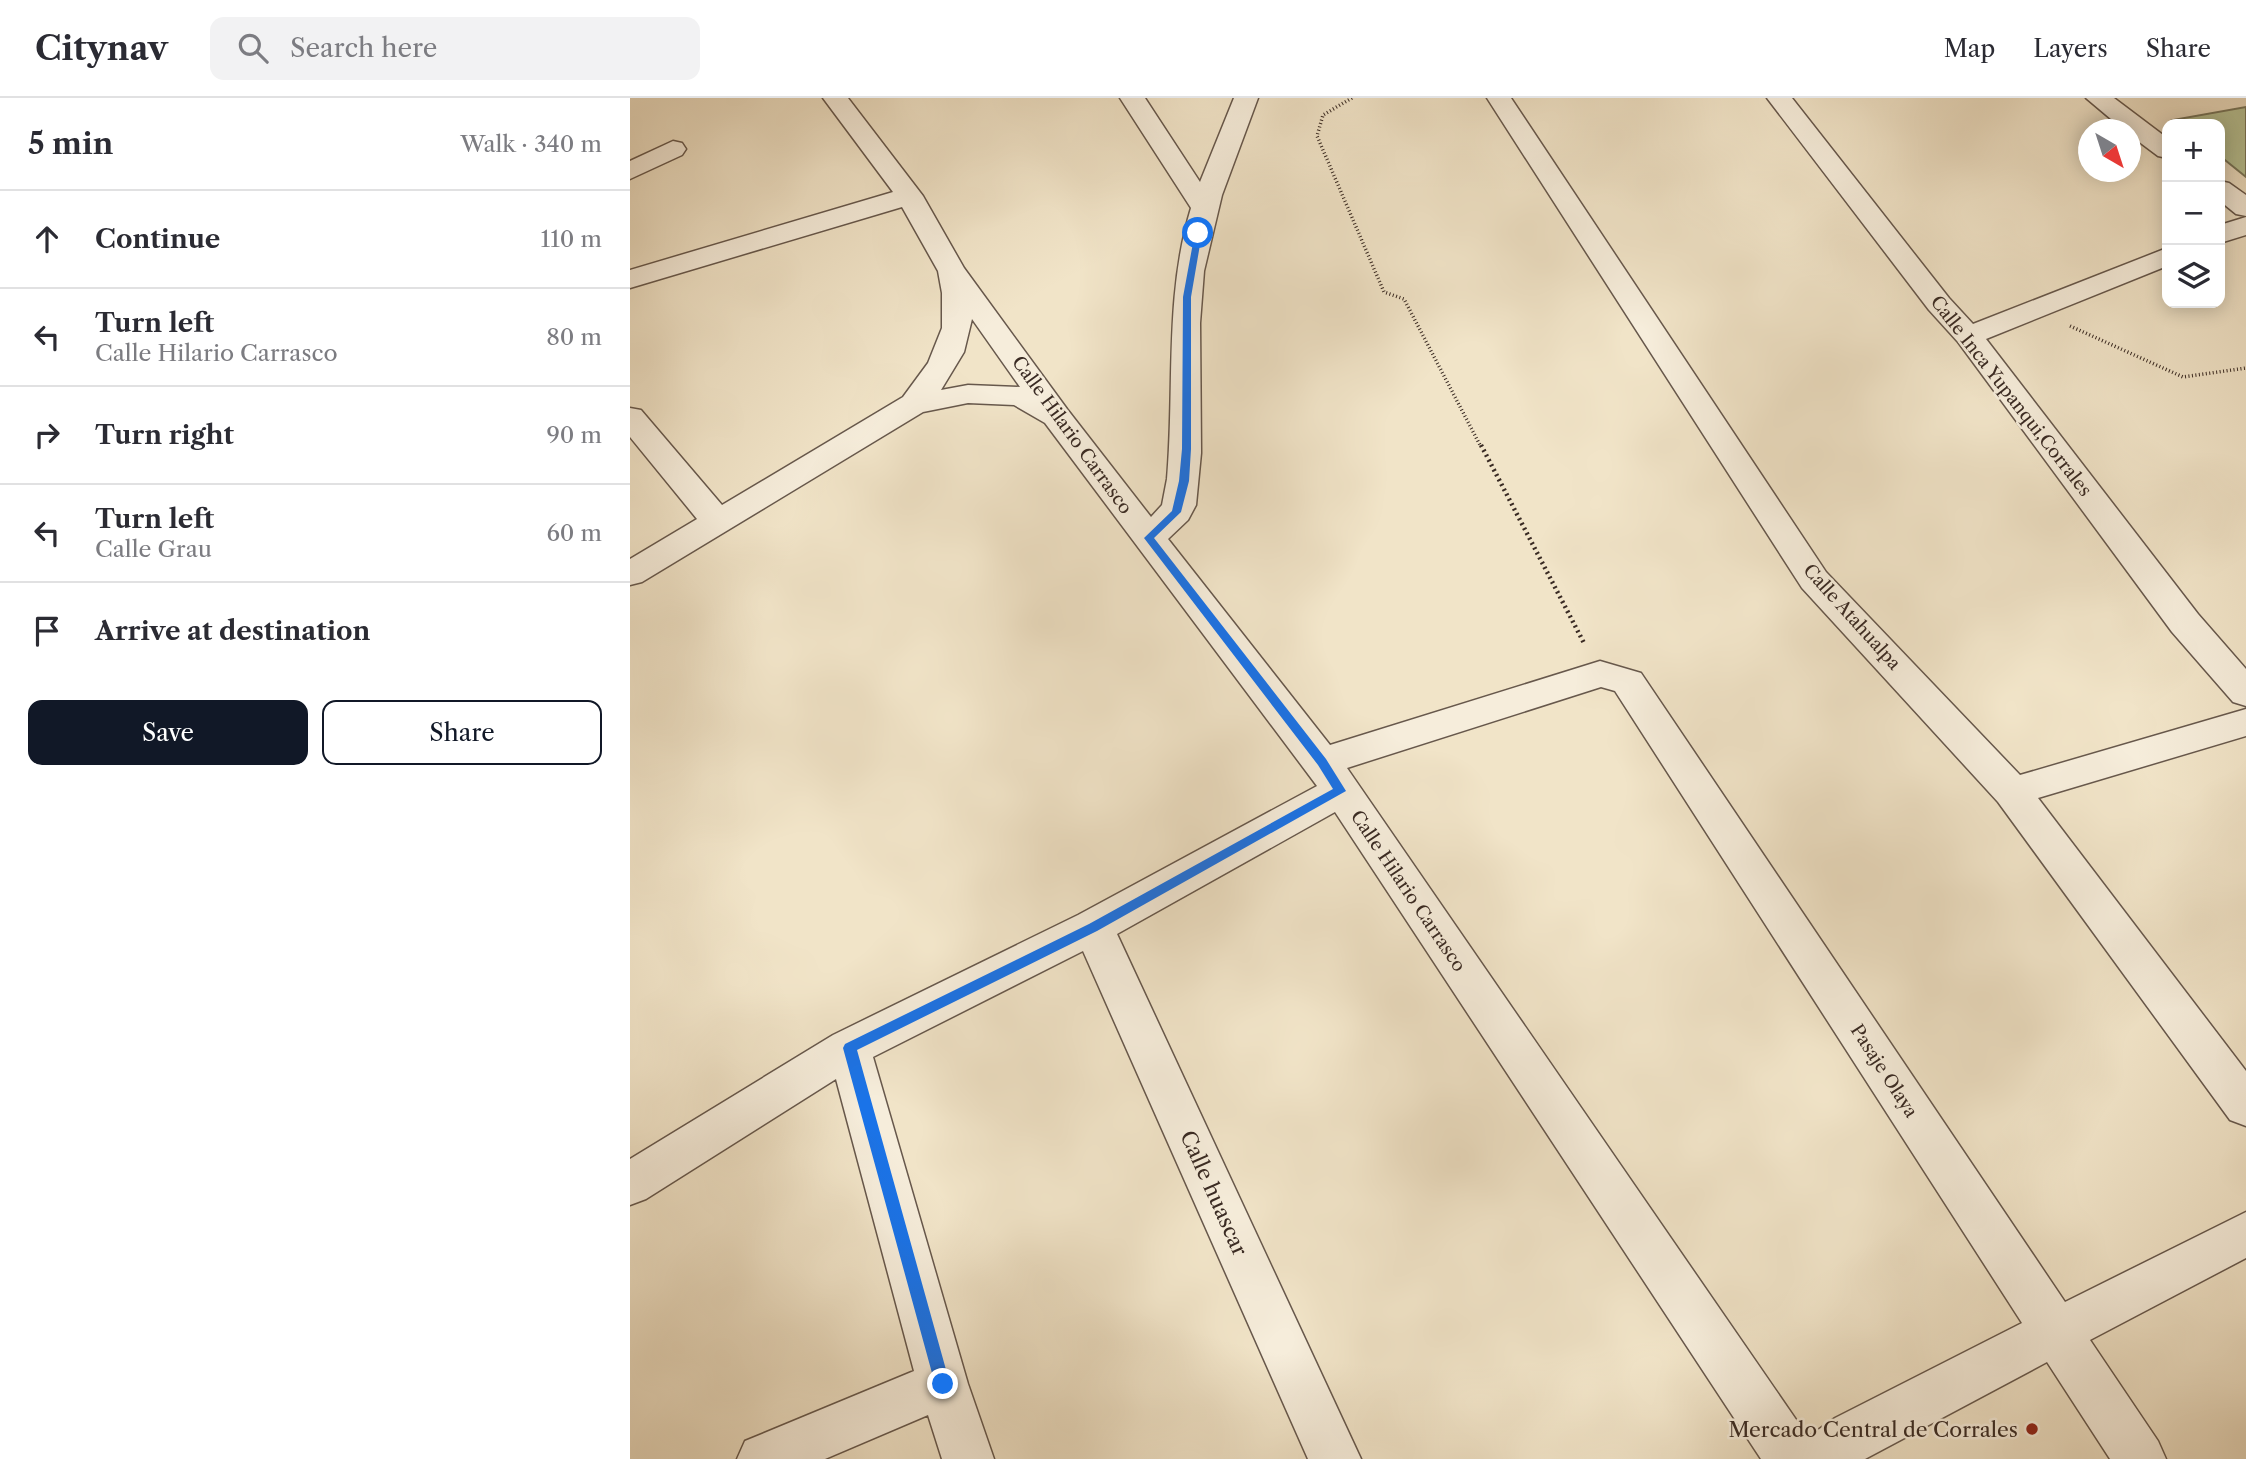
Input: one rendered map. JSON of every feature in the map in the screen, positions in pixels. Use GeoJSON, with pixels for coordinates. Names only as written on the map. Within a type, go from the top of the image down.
{"type":"FeatureCollection","features":[{"type":"Feature","properties":{"kind":"street","name":"Calle Hilario Carrasco"},"geometry":{"type":"LineString","coordinates":[[835,98],[910,196],[951,269],[1056,416],[1331,776],[1792,1459]]}},
{"type":"Feature","properties":{"kind":"street"},"geometry":{"type":"LineString","coordinates":[[1132,98],[1185,183],[1206,209]]}},
{"type":"Feature","properties":{"kind":"street"},"geometry":{"type":"LineString","coordinates":[[1149,538],[1176,512],[1184,481],[1187,297],[1198,233],[1216,170],[1247,98]]}},
{"type":"Feature","properties":{"kind":"street","name":"Calle Atahualpa"},"geometry":{"type":"LineString","coordinates":[[1499,98],[1814,580],[2012,792],[2246,1106]]}},
{"type":"Feature","properties":{"kind":"street","name":"Calle Inca Yupanqui,Corrales"},"geometry":{"type":"LineString","coordinates":[[1779,98],[1939,304],[1968,336],[2185,624],[2246,693]]}},
{"type":"Feature","properties":{"kind":"street"},"geometry":{"type":"LineString","coordinates":[[2098,98],[2162,146]]}},
{"type":"Feature","properties":{"kind":"street"},"geometry":{"type":"LineString","coordinates":[[630,171],[673,149]]}},
{"type":"Feature","properties":{"kind":"street"},"geometry":{"type":"LineString","coordinates":[[2225,193],[2246,208]]}},
{"type":"Feature","properties":{"kind":"street"},"geometry":{"type":"LineString","coordinates":[[630,279],[910,196]]}},
{"type":"Feature","properties":{"kind":"street"},"geometry":{"type":"LineString","coordinates":[[2225,233],[2246,225]]}},
{"type":"Feature","properties":{"kind":"street"},"geometry":{"type":"LineString","coordinates":[[1968,336],[2162,258]]}},
{"type":"Feature","properties":{"kind":"street"},"geometry":{"type":"LineString","coordinates":[[914,404],[940,371],[953,344],[958,314],[951,269]]}},
{"type":"Feature","properties":{"kind":"street"},"geometry":{"type":"LineString","coordinates":[[630,573],[914,404],[968,394],[1021,396],[1056,416]]}},
{"type":"Feature","properties":{"kind":"street"},"geometry":{"type":"LineString","coordinates":[[630,417],[718,522]]}},
{"type":"Feature","properties":{"kind":"street"},"geometry":{"type":"LineString","coordinates":[[630,1184],[849,1048],[1093,928],[1331,776],[1614,678]]}},
{"type":"Feature","properties":{"kind":"street","name":"Pasaje Olaya"},"geometry":{"type":"LineString","coordinates":[[1614,678],[2140,1459]]}},
{"type":"Feature","properties":{"kind":"street"},"geometry":{"type":"LineString","coordinates":[[2012,792],[2246,722]]}},
{"type":"Feature","properties":{"kind":"street","name":"Calle huascar"},"geometry":{"type":"LineString","coordinates":[[1093,928],[1335,1459]]}},
{"type":"Feature","properties":{"kind":"street"},"geometry":{"type":"LineString","coordinates":[[849,1048],[943,1384],[968,1459]]}},
{"type":"Feature","properties":{"kind":"street"},"geometry":{"type":"LineString","coordinates":[[1821,1459],[1853,1436],[2246,1234]]}},
{"type":"Feature","properties":{"kind":"street"},"geometry":{"type":"LineString","coordinates":[[763,1459],[943,1384]]}},
{"type":"Feature","properties":{"kind":"path"},"geometry":{"type":"LineString","coordinates":[[1352,98],[1323,116],[1317,136],[1384,292],[1404,299],[1614,678]]}},
{"type":"Feature","properties":{"kind":"path"},"geometry":{"type":"LineString","coordinates":[[2041,306],[2074,329],[2183,377],[2246,368]]}},
{"type":"Feature","properties":{"kind":"green space"},"geometry":{"type":"Polygon","coordinates":[[[2246,107],[2246,177],[2225,160],[2225,119],[2179,119],[2246,107]]]}},
{"type":"Feature","properties":{"kind":"place","name":"Mercado Central de Corrales"},"geometry":{"type":"Point","coordinates":[2032,1429]}},
{"type":"Feature","properties":{"kind":"route"},"geometry":{"type":"LineString","coordinates":[[943,1384],[849,1048],[1093,928],[1340,791],[1322,762],[1149,538],[1176,512],[1184,481],[1187,297],[1198,233]]}}]}
